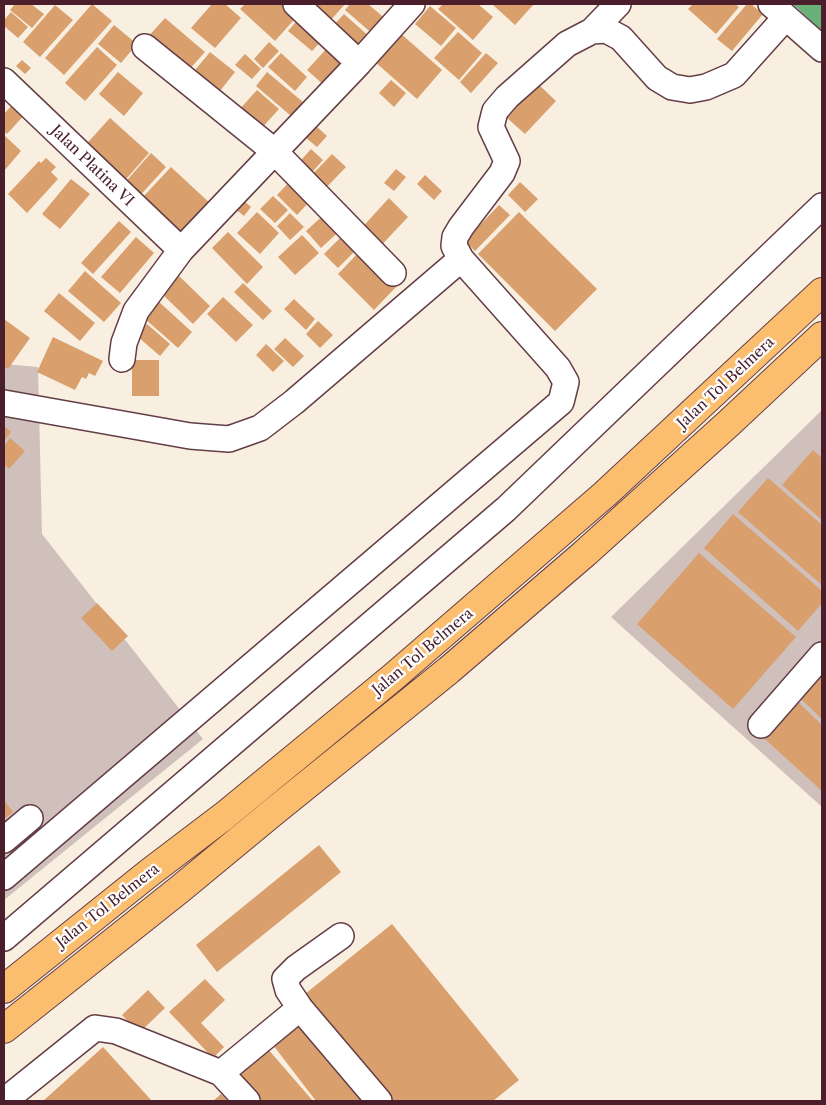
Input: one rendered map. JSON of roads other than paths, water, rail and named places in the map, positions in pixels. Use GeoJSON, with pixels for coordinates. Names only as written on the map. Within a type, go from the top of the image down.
{"type":"FeatureCollection","features":[{"type":"Feature","properties":{"kind":"highway","name":"Jalan Tol Belmera"},"geometry":{"type":"LineString","coordinates":[[4,989],[149,873],[224,816],[400,672],[605,494],[822,292]]}},
{"type":"Feature","properties":{"kind":"highway","name":"Jalan Tol Belmera"},"geometry":{"type":"LineString","coordinates":[[4,1028],[180,889],[449,670],[598,541],[822,336]]}},
{"type":"Feature","properties":{"kind":"street"},"geometry":{"type":"LineString","coordinates":[[296,4],[359,63]]}},
{"type":"Feature","properties":{"kind":"street"},"geometry":{"type":"LineString","coordinates":[[122,359],[124,343],[136,311],[181,250],[359,63],[412,4]]}},
{"type":"Feature","properties":{"kind":"street"},"geometry":{"type":"LineString","coordinates":[[592,32],[618,4]]}},
{"type":"Feature","properties":{"kind":"street"},"geometry":{"type":"LineString","coordinates":[[4,877],[561,402],[566,382],[558,368],[461,259],[454,246],[455,237],[461,227],[502,173],[507,162],[491,127],[495,111],[507,96],[567,44],[592,32],[606,30],[620,38],[657,78],[672,87],[690,90],[706,87],[734,76],[778,11],[822,49]]}},
{"type":"Feature","properties":{"kind":"street"},"geometry":{"type":"LineString","coordinates":[[146,47],[274,151],[393,274]]}},
{"type":"Feature","properties":{"kind":"street","name":"Jalan Platina VI"},"geometry":{"type":"LineString","coordinates":[[4,81],[181,250]]}},
{"type":"Feature","properties":{"kind":"street"},"geometry":{"type":"LineString","coordinates":[[4,938],[506,509],[822,206]]}},
{"type":"Feature","properties":{"kind":"street"},"geometry":{"type":"LineString","coordinates":[[4,402],[190,436],[229,439],[260,428],[294,402],[461,259]]}},
{"type":"Feature","properties":{"kind":"street"},"geometry":{"type":"LineString","coordinates":[[761,725],[822,655]]}},
{"type":"Feature","properties":{"kind":"street"},"geometry":{"type":"LineString","coordinates":[[4,840],[30,818]]}},
{"type":"Feature","properties":{"kind":"street"},"geometry":{"type":"LineString","coordinates":[[341,936],[296,968],[285,979],[288,990],[300,1008],[379,1101]]}},
{"type":"Feature","properties":{"kind":"street"},"geometry":{"type":"LineString","coordinates":[[221,1072],[300,1008]]}},
{"type":"Feature","properties":{"kind":"street"},"geometry":{"type":"LineString","coordinates":[[4,1101],[95,1028],[116,1031],[221,1072],[247,1101]]}}]}
